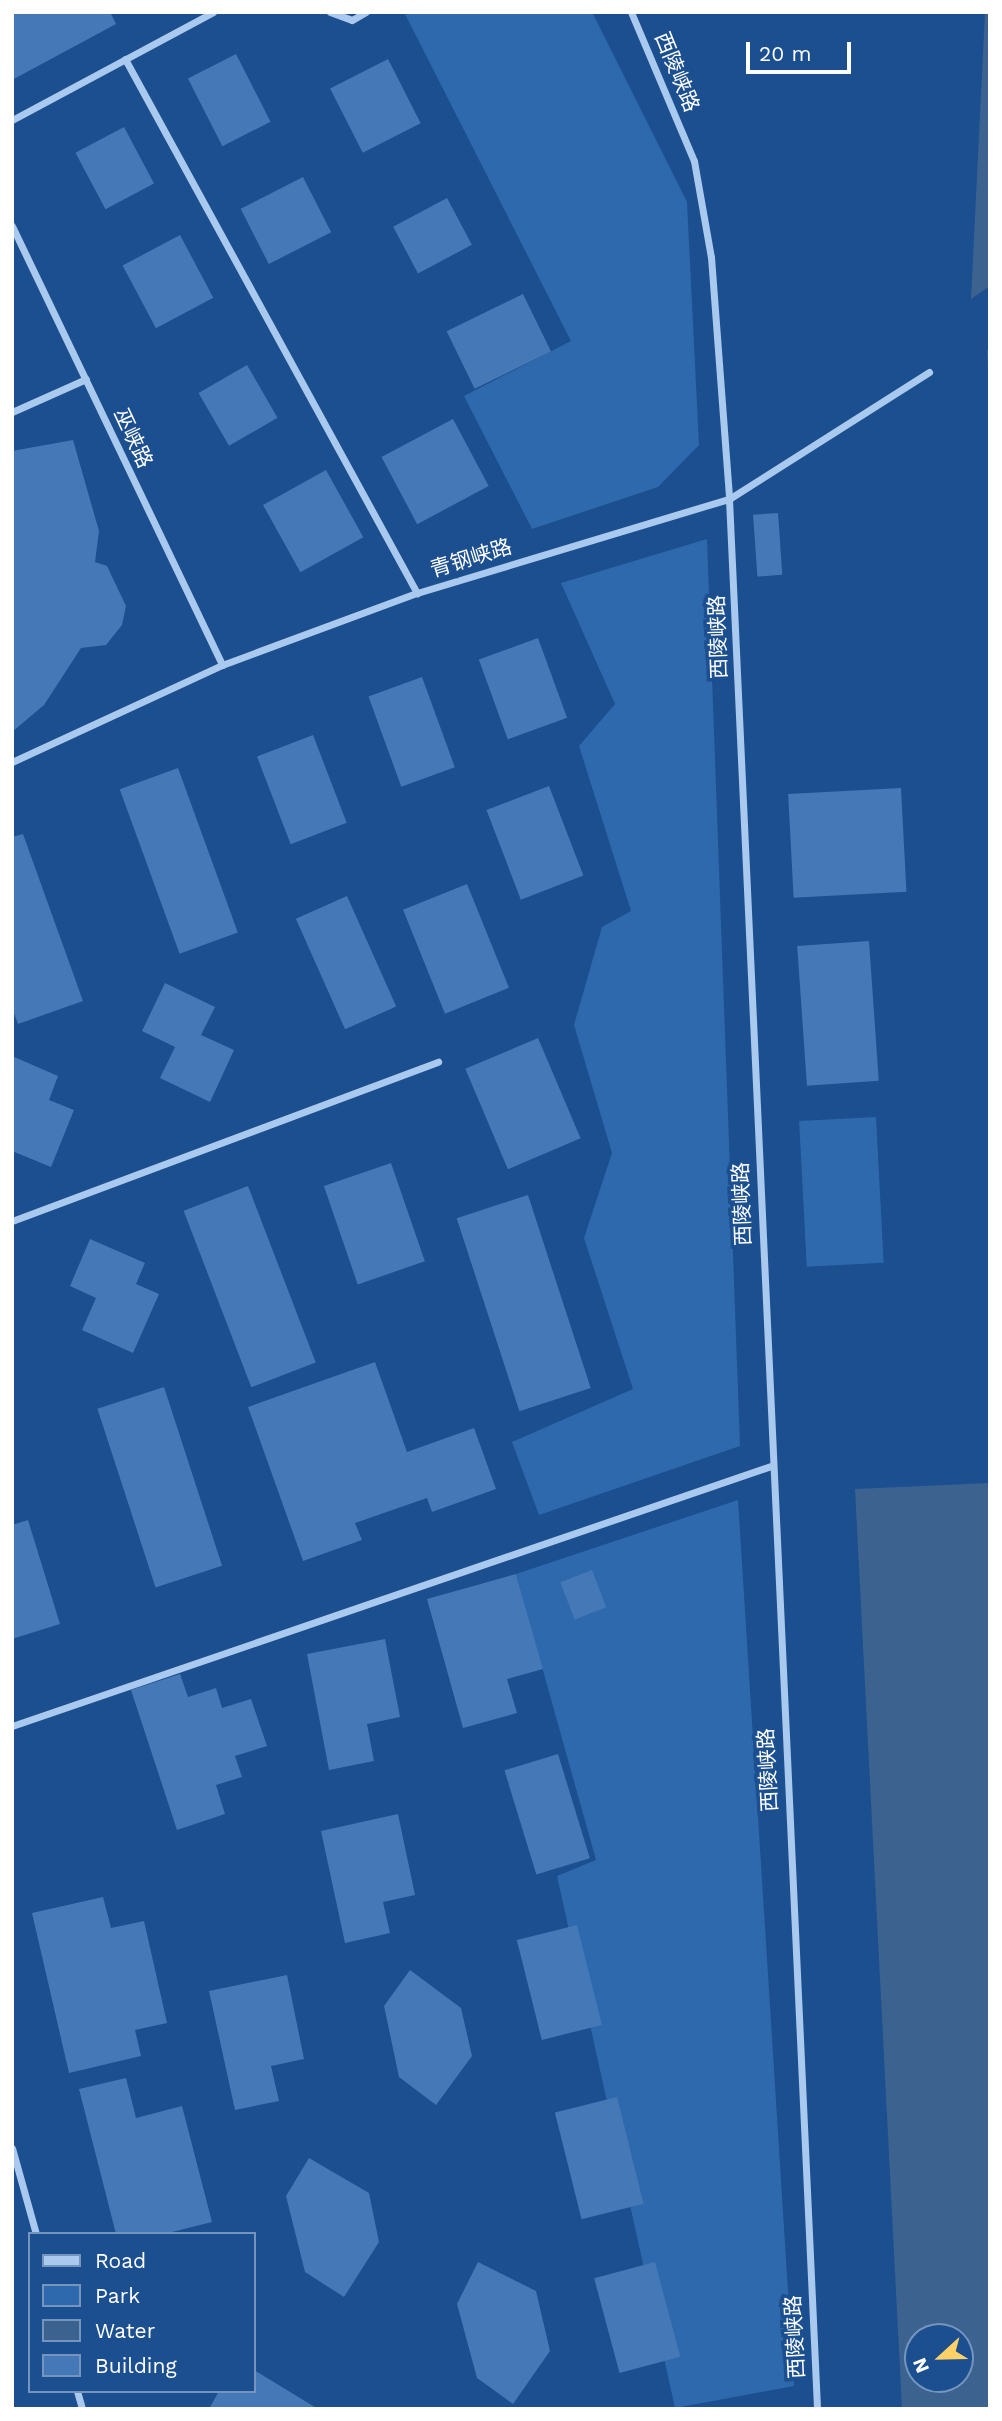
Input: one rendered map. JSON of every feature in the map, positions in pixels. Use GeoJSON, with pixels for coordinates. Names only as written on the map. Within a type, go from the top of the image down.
{"type":"FeatureCollection","features":[{"type":"Feature","properties":{"kind":"street"},"geometry":{"type":"LineString","coordinates":[[12,120],[212,12]]}},
{"type":"Feature","properties":{"kind":"street"},"geometry":{"type":"LineString","coordinates":[[330,12],[352,20],[366,12]]}},
{"type":"Feature","properties":{"kind":"street","name":"西陵峡路"},"geometry":{"type":"LineString","coordinates":[[631,12],[694,161],[711,257],[729,499],[771,1466],[817,2409]]}},
{"type":"Feature","properties":{"kind":"street"},"geometry":{"type":"LineString","coordinates":[[125,59],[417,593]]}},
{"type":"Feature","properties":{"kind":"street","name":"巫峡路"},"geometry":{"type":"LineString","coordinates":[[12,226],[222,665]]}},
{"type":"Feature","properties":{"kind":"street","name":"青钢峡路"},"geometry":{"type":"LineString","coordinates":[[12,762],[222,665],[417,593],[729,499],[929,372]]}},
{"type":"Feature","properties":{"kind":"street"},"geometry":{"type":"LineString","coordinates":[[12,412],[86,379]]}},
{"type":"Feature","properties":{"kind":"street"},"geometry":{"type":"LineString","coordinates":[[12,1221],[438,1062]]}},
{"type":"Feature","properties":{"kind":"street"},"geometry":{"type":"LineString","coordinates":[[12,1726],[771,1466]]}},
{"type":"Feature","properties":{"kind":"street"},"geometry":{"type":"LineString","coordinates":[[12,2148],[35,2232]]}},
{"type":"Feature","properties":{"kind":"green space"},"geometry":{"type":"Polygon","coordinates":[[[404,12],[592,12],[687,202],[699,445],[658,487],[532,529],[464,396],[571,341],[404,12]]]}},
{"type":"Feature","properties":{"kind":"green space"},"geometry":{"type":"Polygon","coordinates":[[[707,539],[740,1446],[539,1515],[512,1442],[633,1389],[584,1238],[612,1153],[574,1025],[602,927],[631,911],[579,746],[615,704],[561,583],[707,539]]]}},
{"type":"Feature","properties":{"kind":"green space"},"geometry":{"type":"Polygon","coordinates":[[[876,1117],[884,1263],[807,1267],[799,1121],[876,1117]]]}},
{"type":"Feature","properties":{"kind":"green space"},"geometry":{"type":"Polygon","coordinates":[[[738,1500],[794,2386],[675,2408],[557,1876],[596,1860],[516,1574],[738,1500]]]}},
{"type":"Feature","properties":{"kind":"water"},"geometry":{"type":"Polygon","coordinates":[[[985,12],[990,12],[990,403],[987,350],[971,299],[985,12]]]}},
{"type":"Feature","properties":{"kind":"water"},"geometry":{"type":"Polygon","coordinates":[[[990,1483],[990,2409],[902,2409],[855,1489],[990,1483]]]}},
{"type":"Feature","properties":{"kind":"pier"},"geometry":{"type":"Polygon","coordinates":[[[990,286],[990,349],[987,350],[971,299],[990,286]]]}},
{"type":"Feature","properties":{"kind":"building"},"geometry":{"type":"Polygon","coordinates":[[[12,12],[110,12],[116,24],[12,80],[12,12]]]}},
{"type":"Feature","properties":{"kind":"building"},"geometry":{"type":"Polygon","coordinates":[[[236,54],[271,122],[222,146],[188,79],[236,54]]]}},
{"type":"Feature","properties":{"kind":"building"},"geometry":{"type":"Polygon","coordinates":[[[388,59],[421,123],[363,153],[330,89],[388,59]]]}},
{"type":"Feature","properties":{"kind":"building"},"geometry":{"type":"Polygon","coordinates":[[[124,127],[154,184],[105,209],[75,153],[124,127]]]}},
{"type":"Feature","properties":{"kind":"building"},"geometry":{"type":"Polygon","coordinates":[[[303,177],[331,232],[269,264],[241,209],[303,177]]]}},
{"type":"Feature","properties":{"kind":"building"},"geometry":{"type":"Polygon","coordinates":[[[447,198],[472,245],[418,273],[393,227],[447,198]]]}},
{"type":"Feature","properties":{"kind":"building"},"geometry":{"type":"Polygon","coordinates":[[[180,235],[213,298],[156,328],[123,266],[180,235]]]}},
{"type":"Feature","properties":{"kind":"building"},"geometry":{"type":"Polygon","coordinates":[[[523,294],[551,352],[475,389],[447,331],[523,294]]]}},
{"type":"Feature","properties":{"kind":"building"},"geometry":{"type":"Polygon","coordinates":[[[247,365],[278,418],[229,446],[199,393],[247,365]]]}},
{"type":"Feature","properties":{"kind":"building"},"geometry":{"type":"Polygon","coordinates":[[[453,419],[489,486],[417,524],[381,457],[453,419]]]}},
{"type":"Feature","properties":{"kind":"building"},"geometry":{"type":"Polygon","coordinates":[[[73,440],[99,531],[95,562],[107,566],[126,606],[122,625],[106,645],[81,648],[44,705],[12,732],[12,451],[73,440]]]}},
{"type":"Feature","properties":{"kind":"building"},"geometry":{"type":"Polygon","coordinates":[[[326,470],[363,537],[300,572],[263,505],[326,470]]]}},
{"type":"Feature","properties":{"kind":"building"},"geometry":{"type":"Polygon","coordinates":[[[778,513],[782,575],[757,577],[753,515],[778,513]]]}},
{"type":"Feature","properties":{"kind":"building"},"geometry":{"type":"Polygon","coordinates":[[[538,638],[567,718],[508,739],[479,660],[538,638]]]}},
{"type":"Feature","properties":{"kind":"building"},"geometry":{"type":"Polygon","coordinates":[[[422,677],[455,767],[401,787],[368,696],[422,677]]]}},
{"type":"Feature","properties":{"kind":"building"},"geometry":{"type":"Polygon","coordinates":[[[313,735],[347,823],[291,844],[257,757],[313,735]]]}},
{"type":"Feature","properties":{"kind":"building"},"geometry":{"type":"Polygon","coordinates":[[[178,768],[238,932],[180,954],[120,789],[178,768]]]}},
{"type":"Feature","properties":{"kind":"building"},"geometry":{"type":"Polygon","coordinates":[[[549,786],[583,876],[521,900],[486,810],[549,786]]]}},
{"type":"Feature","properties":{"kind":"building"},"geometry":{"type":"Polygon","coordinates":[[[901,788],[906,892],[794,898],[788,794],[901,788]]]}},
{"type":"Feature","properties":{"kind":"building"},"geometry":{"type":"Polygon","coordinates":[[[23,834],[83,1001],[18,1024],[12,1008],[12,837],[23,834]]]}},
{"type":"Feature","properties":{"kind":"building"},"geometry":{"type":"Polygon","coordinates":[[[467,884],[509,988],[445,1014],[403,910],[467,884]]]}},
{"type":"Feature","properties":{"kind":"building"},"geometry":{"type":"Polygon","coordinates":[[[347,896],[396,1007],[345,1029],[296,919],[347,896]]]}},
{"type":"Feature","properties":{"kind":"building"},"geometry":{"type":"Polygon","coordinates":[[[869,941],[879,1081],[807,1086],[797,946],[869,941]]]}},
{"type":"Feature","properties":{"kind":"building"},"geometry":{"type":"Polygon","coordinates":[[[165,983],[215,1007],[201,1035],[234,1050],[210,1102],[160,1078],[175,1047],[142,1031],[165,983]]]}},
{"type":"Feature","properties":{"kind":"building"},"geometry":{"type":"Polygon","coordinates":[[[538,1038],[581,1138],[508,1169],[465,1069],[538,1038]]]}},
{"type":"Feature","properties":{"kind":"building"},"geometry":{"type":"Polygon","coordinates":[[[12,1056],[58,1076],[49,1100],[74,1110],[51,1167],[12,1151],[12,1056]]]}},
{"type":"Feature","properties":{"kind":"building"},"geometry":{"type":"Polygon","coordinates":[[[391,1163],[425,1261],[358,1284],[324,1186],[391,1163]]]}},
{"type":"Feature","properties":{"kind":"building"},"geometry":{"type":"Polygon","coordinates":[[[248,1186],[316,1362],[251,1387],[184,1211],[248,1186]]]}},
{"type":"Feature","properties":{"kind":"building"},"geometry":{"type":"Polygon","coordinates":[[[528,1195],[591,1388],[519,1411],[457,1218],[528,1195]]]}},
{"type":"Feature","properties":{"kind":"building"},"geometry":{"type":"Polygon","coordinates":[[[90,1239],[145,1263],[136,1284],[159,1294],[133,1353],[82,1330],[96,1298],[70,1286],[90,1239]]]}},
{"type":"Feature","properties":{"kind":"building"},"geometry":{"type":"Polygon","coordinates":[[[375,1362],[407,1452],[474,1428],[496,1489],[432,1512],[427,1498],[355,1523],[362,1540],[303,1561],[248,1407],[375,1362]]]}},
{"type":"Feature","properties":{"kind":"building"},"geometry":{"type":"Polygon","coordinates":[[[164,1387],[222,1566],[156,1587],[97,1409],[164,1387]]]}},
{"type":"Feature","properties":{"kind":"building"},"geometry":{"type":"Polygon","coordinates":[[[28,1520],[60,1624],[12,1639],[12,1525],[28,1520]]]}},
{"type":"Feature","properties":{"kind":"building"},"geometry":{"type":"Polygon","coordinates":[[[592,1570],[606,1607],[575,1620],[560,1582],[592,1570]]]}},
{"type":"Feature","properties":{"kind":"building"},"geometry":{"type":"Polygon","coordinates":[[[516,1574],[543,1669],[507,1679],[517,1713],[463,1728],[427,1599],[516,1574]]]}},
{"type":"Feature","properties":{"kind":"building"},"geometry":{"type":"Polygon","coordinates":[[[385,1639],[400,1717],[367,1724],[374,1761],[329,1770],[307,1654],[385,1639]]]}},
{"type":"Feature","properties":{"kind":"building"},"geometry":{"type":"Polygon","coordinates":[[[180,1674],[188,1697],[216,1688],[222,1708],[251,1699],[267,1746],[235,1756],[242,1777],[216,1785],[225,1814],[177,1830],[131,1690],[180,1674]]]}},
{"type":"Feature","properties":{"kind":"building"},"geometry":{"type":"Polygon","coordinates":[[[558,1754],[590,1858],[536,1875],[504,1770],[558,1754]]]}},
{"type":"Feature","properties":{"kind":"building"},"geometry":{"type":"Polygon","coordinates":[[[398,1814],[415,1895],[383,1902],[390,1933],[345,1943],[321,1831],[398,1814]]]}},
{"type":"Feature","properties":{"kind":"building"},"geometry":{"type":"Polygon","coordinates":[[[103,1897],[111,1928],[144,1921],[167,2023],[135,2030],[141,2056],[69,2073],[32,1913],[103,1897]]]}},
{"type":"Feature","properties":{"kind":"building"},"geometry":{"type":"Polygon","coordinates":[[[577,1925],[602,2025],[542,2040],[517,1940],[577,1925]]]}},
{"type":"Feature","properties":{"kind":"building"},"geometry":{"type":"Polygon","coordinates":[[[410,1970],[461,2008],[472,2056],[436,2105],[399,2077],[384,2006],[410,1970]]]}},
{"type":"Feature","properties":{"kind":"building"},"geometry":{"type":"Polygon","coordinates":[[[287,1975],[304,2059],[271,2066],[279,2101],[235,2110],[209,1991],[287,1975]]]}},
{"type":"Feature","properties":{"kind":"building"},"geometry":{"type":"Polygon","coordinates":[[[126,2078],[136,2118],[182,2106],[212,2222],[172,2232],[115,2232],[79,2089],[126,2078]]]}},
{"type":"Feature","properties":{"kind":"building"},"geometry":{"type":"Polygon","coordinates":[[[617,2097],[644,2204],[582,2219],[555,2112],[617,2097]]]}},
{"type":"Feature","properties":{"kind":"building"},"geometry":{"type":"Polygon","coordinates":[[[309,2158],[369,2193],[379,2242],[344,2297],[305,2272],[286,2196],[309,2158]]]}},
{"type":"Feature","properties":{"kind":"building"},"geometry":{"type":"Polygon","coordinates":[[[478,2262],[536,2291],[550,2351],[513,2404],[477,2378],[457,2304],[478,2262]]]}},
{"type":"Feature","properties":{"kind":"building"},"geometry":{"type":"Polygon","coordinates":[[[655,2262],[680,2357],[620,2373],[594,2278],[655,2262]]]}},
{"type":"Feature","properties":{"kind":"building"},"geometry":{"type":"Polygon","coordinates":[[[256,2371],[318,2409],[209,2409],[218,2393],[256,2393],[256,2371]]]}}]}
